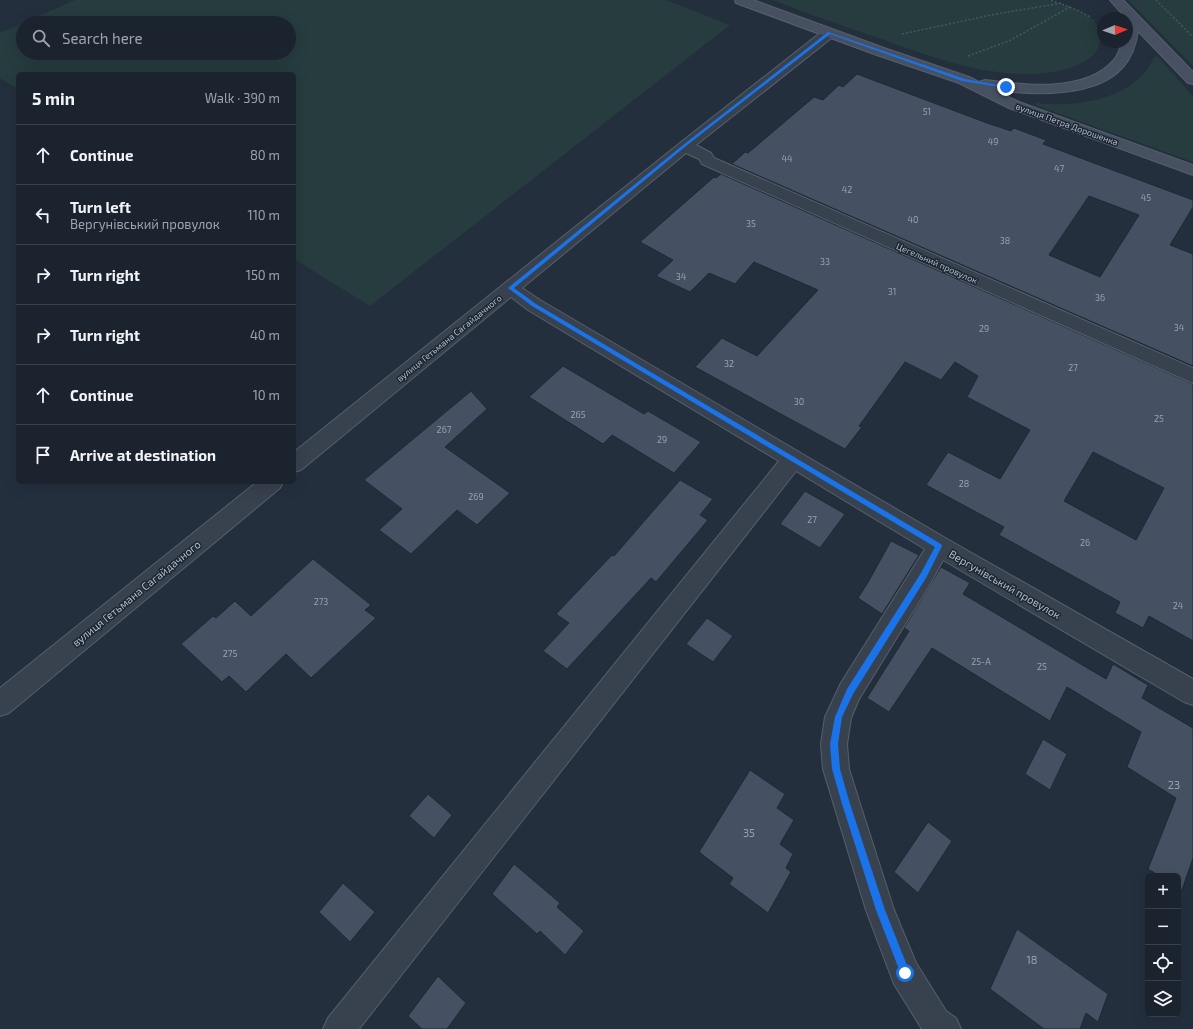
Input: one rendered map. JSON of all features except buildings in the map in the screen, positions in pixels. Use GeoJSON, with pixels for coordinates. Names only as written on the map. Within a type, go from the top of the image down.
{"type":"FeatureCollection","features":[{"type":"Feature","properties":{"kind":"main road","name":"вулиця Петра Дорошенка"},"geometry":{"type":"LineString","coordinates":[[741,0],[829,33],[964,80],[1014,105],[1193,170]]}},
{"type":"Feature","properties":{"kind":"main road"},"geometry":{"type":"LineString","coordinates":[[1116,0],[1193,80]]}},
{"type":"Feature","properties":{"kind":"main road"},"geometry":{"type":"LineString","coordinates":[[964,80],[1006,87],[1039,89],[1055,89],[1088,82],[1112,71],[1119,64],[1128,47],[1134,19]]}},
{"type":"Feature","properties":{"kind":"street","name":"вулиця Гетьмана Сагайдачного"},"geometry":{"type":"LineString","coordinates":[[296,462],[685,146],[829,33]]}},
{"type":"Feature","properties":{"kind":"street","name":"Цегельний провулок"},"geometry":{"type":"LineString","coordinates":[[685,146],[706,156],[708,161],[1193,376]]}},
{"type":"Feature","properties":{"kind":"street","name":"Вергунівський провулок"},"geometry":{"type":"LineString","coordinates":[[510,288],[534,305],[792,459],[1193,693]]}},
{"type":"Feature","properties":{"kind":"street"},"geometry":{"type":"LineString","coordinates":[[339,1029],[792,459]]}},
{"type":"Feature","properties":{"kind":"street","name":"вулиця Гетьмана Сагайдачного"},"geometry":{"type":"LineString","coordinates":[[0,704],[270,484]]}},
{"type":"Feature","properties":{"kind":"street"},"geometry":{"type":"LineString","coordinates":[[937,1027],[905,973],[880,910],[836,769],[834,744],[838,717],[850,692],[923,575],[939,546]]}},
{"type":"Feature","properties":{"kind":"path"},"geometry":{"type":"LineString","coordinates":[[1051,0],[1062,3],[1090,17]]}},
{"type":"Feature","properties":{"kind":"path"},"geometry":{"type":"LineString","coordinates":[[1156,0],[1193,37]]}},
{"type":"Feature","properties":{"kind":"path"},"geometry":{"type":"LineString","coordinates":[[895,36],[996,14],[1062,3]]}},
{"type":"Feature","properties":{"kind":"path"},"geometry":{"type":"LineString","coordinates":[[966,58],[1010,41],[1070,7]]}},
{"type":"Feature","properties":{"kind":"green space"},"geometry":{"type":"Polygon","coordinates":[[[75,0],[666,0],[730,25],[370,306],[296,260],[296,72],[16,72],[16,88],[0,78],[0,33],[16,26],[16,60],[296,60],[296,16],[39,16],[75,0]]]}},
{"type":"Feature","properties":{"kind":"green space"},"geometry":{"type":"Polygon","coordinates":[[[773,0],[1047,0],[1072,8],[1094,20],[1097,26],[1097,48],[1093,55],[1084,62],[1061,70],[1038,74],[989,71],[928,56],[773,0]]]}},
{"type":"Feature","properties":{"kind":"green space"},"geometry":{"type":"Polygon","coordinates":[[[1128,0],[1193,0],[1193,66],[1128,0]]]}},
{"type":"Feature","properties":{"kind":"green space"},"geometry":{"type":"Polygon","coordinates":[[[1154,57],[1158,57],[1193,96],[1193,162],[1035,105],[1036,103],[1069,104],[1104,98],[1134,83],[1146,71],[1154,57]]]}},
{"type":"Feature","properties":{"kind":"route"},"geometry":{"type":"LineString","coordinates":[[905,973],[880,910],[862,856],[836,769],[834,744],[838,717],[850,692],[923,575],[939,546],[534,305],[510,288],[685,146],[829,33],[964,80],[1006,87]]}}]}
